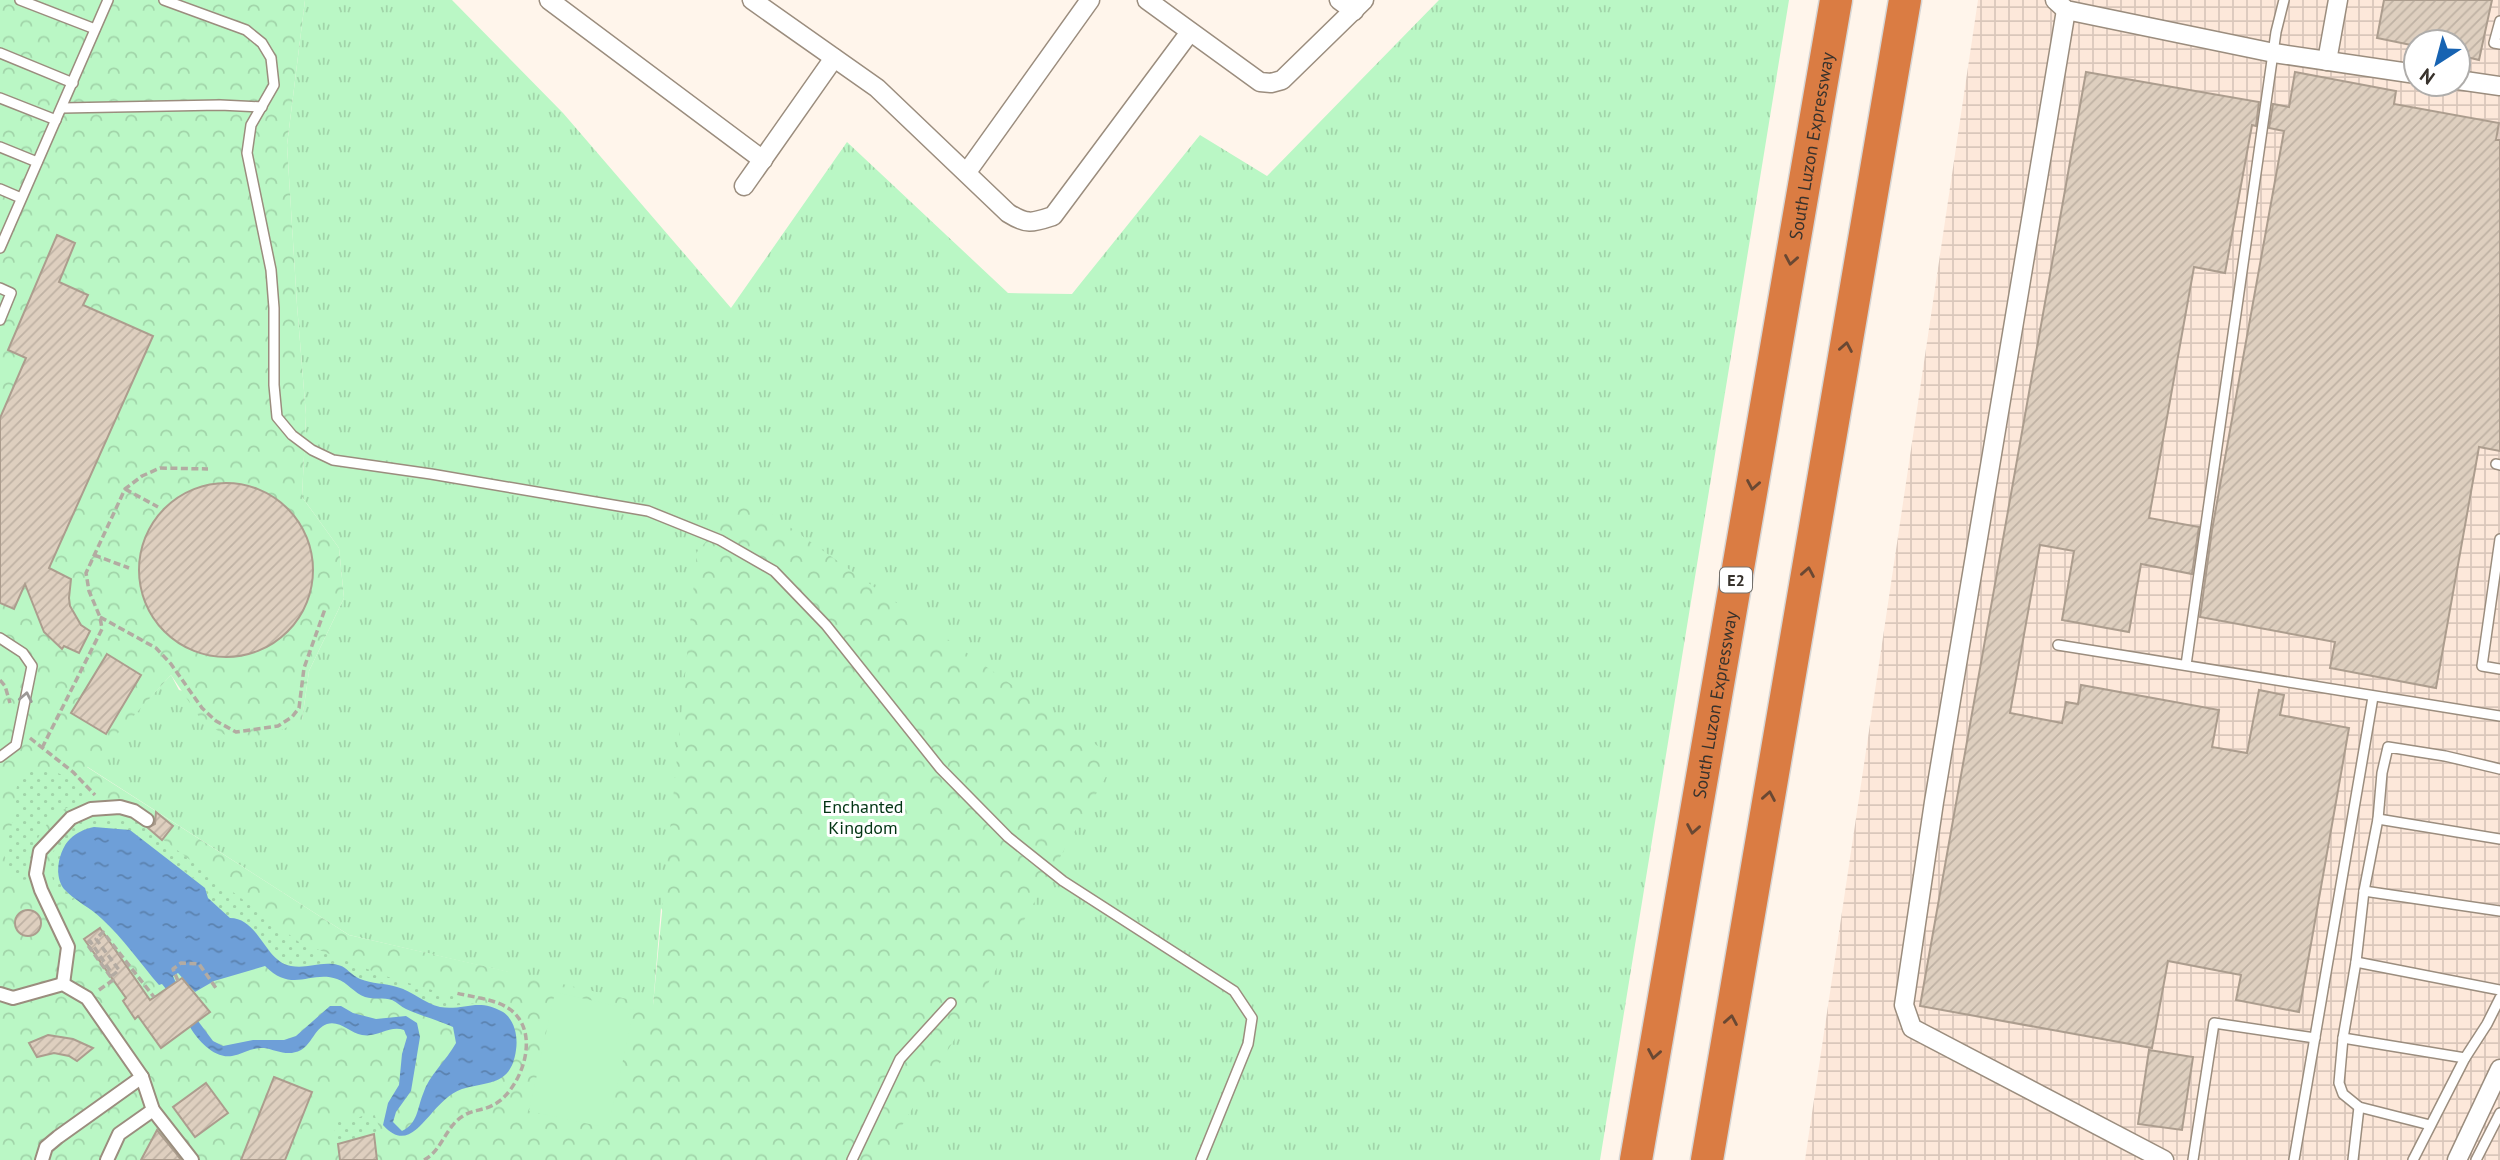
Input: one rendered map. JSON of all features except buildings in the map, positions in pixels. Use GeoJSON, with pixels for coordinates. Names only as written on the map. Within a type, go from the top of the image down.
{"type":"FeatureCollection","features":[{"type":"Feature","properties":{"kind":"highway","name":"South Luzon Expressway"},"geometry":{"type":"LineString","coordinates":[[1636,1160],[1836,0]]}},
{"type":"Feature","properties":{"kind":"highway"},"geometry":{"type":"LineString","coordinates":[[1707,1160],[1905,0]]}},
{"type":"Feature","properties":{"kind":"street"},"geometry":{"type":"LineString","coordinates":[[549,0],[763,160]]}},
{"type":"Feature","properties":{"kind":"street"},"geometry":{"type":"LineString","coordinates":[[752,0],[877,88],[1008,213],[1023,222],[1036,222],[1053,216],[1190,32]]}},
{"type":"Feature","properties":{"kind":"street"},"geometry":{"type":"LineString","coordinates":[[967,172],[1090,0]]}},
{"type":"Feature","properties":{"kind":"street"},"geometry":{"type":"LineString","coordinates":[[1147,0],[1260,82],[1271,83],[1282,80],[1359,5]]}},
{"type":"Feature","properties":{"kind":"street"},"geometry":{"type":"LineString","coordinates":[[1339,0],[1359,5]]}},
{"type":"Feature","properties":{"kind":"street"},"geometry":{"type":"LineString","coordinates":[[2327,61],[2338,0]]}},
{"type":"Feature","properties":{"kind":"street"},"geometry":{"type":"LineString","coordinates":[[2164,1160],[1912,1028],[1904,1005],[2061,5],[2274,53],[2402,72]]}},
{"type":"Feature","properties":{"kind":"street"},"geometry":{"type":"LineString","coordinates":[[744,186],[834,58]]}},
{"type":"Feature","properties":{"kind":"street"},"geometry":{"type":"LineString","coordinates":[[2472,82],[2500,86]]}},
{"type":"Feature","properties":{"kind":"street"},"geometry":{"type":"LineString","coordinates":[[63,984],[68,947],[36,874],[40,851],[71,818],[100,807],[120,807],[134,811],[147,820]]}},
{"type":"Feature","properties":{"kind":"street"},"geometry":{"type":"LineString","coordinates":[[0,994],[13,998],[63,984],[87,998],[142,1077],[153,1110],[192,1160]]}},
{"type":"Feature","properties":{"kind":"street"},"geometry":{"type":"LineString","coordinates":[[2457,1160],[2500,1069]]}},
{"type":"Feature","properties":{"kind":"street"},"geometry":{"type":"LineString","coordinates":[[42,1160],[46,1147],[58,1137],[142,1077]]}},
{"type":"Feature","properties":{"kind":"street"},"geometry":{"type":"LineString","coordinates":[[107,1160],[118,1134],[153,1110]]}},
{"type":"Feature","properties":{"kind":"lane"},"geometry":{"type":"LineString","coordinates":[[20,0],[95,29]]}},
{"type":"Feature","properties":{"kind":"lane"},"geometry":{"type":"LineString","coordinates":[[0,248],[3,232],[22,198],[108,0]]}},
{"type":"Feature","properties":{"kind":"lane"},"geometry":{"type":"LineString","coordinates":[[164,0],[246,30],[262,43],[271,58],[274,85],[251,125],[247,153],[271,270],[277,417],[292,435],[312,450],[333,460],[648,511],[720,540],[774,571],[827,625],[940,768],[1008,837],[1063,881],[1234,991],[1252,1018],[1248,1044],[1201,1160]]}},
{"type":"Feature","properties":{"kind":"lane"},"geometry":{"type":"LineString","coordinates":[[2186,665],[2274,53],[2284,0]]}},
{"type":"Feature","properties":{"kind":"lane"},"geometry":{"type":"LineString","coordinates":[[2500,21],[2494,43],[2500,44]]}},
{"type":"Feature","properties":{"kind":"lane"},"geometry":{"type":"LineString","coordinates":[[0,53],[73,83]]}},
{"type":"Feature","properties":{"kind":"lane"},"geometry":{"type":"LineString","coordinates":[[0,98],[56,120]]}},
{"type":"Feature","properties":{"kind":"lane"},"geometry":{"type":"LineString","coordinates":[[62,108],[220,104],[262,107]]}},
{"type":"Feature","properties":{"kind":"lane"},"geometry":{"type":"LineString","coordinates":[[0,147],[37,162]]}},
{"type":"Feature","properties":{"kind":"lane"},"geometry":{"type":"LineString","coordinates":[[0,189],[22,198]]}},
{"type":"Feature","properties":{"kind":"lane"},"geometry":{"type":"LineString","coordinates":[[0,288],[11,293],[0,320]]}},
{"type":"Feature","properties":{"kind":"lane"},"geometry":{"type":"LineString","coordinates":[[2500,539],[2496,598],[2482,666],[2500,669]]}},
{"type":"Feature","properties":{"kind":"lane"},"geometry":{"type":"LineString","coordinates":[[0,638],[23,653],[32,666],[16,745],[0,757]]}},
{"type":"Feature","properties":{"kind":"lane"},"geometry":{"type":"LineString","coordinates":[[2058,645],[2500,716]]}},
{"type":"Feature","properties":{"kind":"lane"},"geometry":{"type":"LineString","coordinates":[[2294,1160],[2373,697]]}},
{"type":"Feature","properties":{"kind":"lane"},"geometry":{"type":"LineString","coordinates":[[2430,1125],[2359,1107],[2343,1094],[2339,1083],[2364,891],[2378,819],[2382,773],[2388,747],[2445,756],[2500,769]]}},
{"type":"Feature","properties":{"kind":"lane"},"geometry":{"type":"LineString","coordinates":[[2378,819],[2500,839]]}},
{"type":"Feature","properties":{"kind":"lane"},"geometry":{"type":"LineString","coordinates":[[2364,891],[2500,911]]}},
{"type":"Feature","properties":{"kind":"lane"},"geometry":{"type":"LineString","coordinates":[[2356,962],[2500,990]]}},
{"type":"Feature","properties":{"kind":"lane"},"geometry":{"type":"LineString","coordinates":[[2413,1160],[2500,998]]}},
{"type":"Feature","properties":{"kind":"lane"},"geometry":{"type":"LineString","coordinates":[[852,1160],[901,1059],[951,1003]]}},
{"type":"Feature","properties":{"kind":"lane"},"geometry":{"type":"LineString","coordinates":[[2193,1160],[2214,1023],[2315,1038]]}},
{"type":"Feature","properties":{"kind":"lane"},"geometry":{"type":"LineString","coordinates":[[2343,1038],[2466,1058]]}},
{"type":"Feature","properties":{"kind":"lane"},"geometry":{"type":"LineString","coordinates":[[2353,1160],[2359,1107]]}},
{"type":"Feature","properties":{"kind":"lane"},"geometry":{"type":"LineString","coordinates":[[2476,1160],[2500,1113]]}},
{"type":"Feature","properties":{"kind":"path"},"geometry":{"type":"LineString","coordinates":[[42,748],[103,629],[92,602],[86,573],[125,489],[142,476],[160,468],[208,469]]}},
{"type":"Feature","properties":{"kind":"path"},"geometry":{"type":"LineString","coordinates":[[125,489],[158,507]]}},
{"type":"Feature","properties":{"kind":"path"},"geometry":{"type":"LineString","coordinates":[[94,555],[129,568]]}},
{"type":"Feature","properties":{"kind":"path"},"geometry":{"type":"LineString","coordinates":[[100,617],[156,648],[171,664],[202,708],[216,721],[236,732],[278,726],[292,717],[299,708],[304,668],[325,609]]}},
{"type":"Feature","properties":{"kind":"path"},"geometry":{"type":"LineString","coordinates":[[20,730],[86,785],[93,792],[100,807]]}},
{"type":"Feature","properties":{"kind":"path"},"geometry":{"type":"LineString","coordinates":[[113,980],[87,944],[90,941],[113,975],[118,970],[96,939],[103,932],[154,997]]}},
{"type":"Feature","properties":{"kind":"path"},"geometry":{"type":"LineString","coordinates":[[178,981],[173,969],[181,963],[199,964],[216,988]]}},
{"type":"Feature","properties":{"kind":"path"},"geometry":{"type":"LineString","coordinates":[[424,1160],[432,1156],[455,1122],[464,1115],[485,1110],[509,1091],[520,1073],[526,1054],[524,1028],[508,1008],[456,993]]}},
{"type":"Feature","properties":{"kind":"shaded area"},"geometry":{"type":"Polygon","coordinates":[[[1978,0],[2500,0],[2500,1160],[1805,1160],[1978,0]]]}},
{"type":"Feature","properties":{"kind":"green space","name":"Enchanted Kingdom"},"geometry":{"type":"Polygon","coordinates":[[[0,0],[305,0],[287,145],[306,415],[302,497],[339,548],[344,598],[309,671],[302,720],[269,736],[230,738],[202,721],[171,675],[87,767],[349,935],[653,1005],[697,552],[746,496],[1116,759],[982,994],[881,1160],[0,1160],[0,0]]]}},
{"type":"Feature","properties":{"kind":"green space"},"geometry":{"type":"Polygon","coordinates":[[[305,0],[452,0],[563,113],[731,308],[847,142],[1008,293],[1072,294],[1200,135],[1267,176],[1439,0],[1789,0],[1600,1160],[798,1160],[661,908],[653,1006],[349,935],[86,766],[171,675],[179,690],[302,720],[309,671],[344,598],[339,548],[302,497],[306,415],[287,145],[305,0]]]}},
{"type":"Feature","properties":{"kind":"green space"},"geometry":{"type":"Polygon","coordinates":[[[43,769],[63,775],[76,783],[89,799],[63,810],[48,823],[33,850],[28,879],[17,880],[8,874],[5,860],[15,813],[17,784],[26,773],[43,769]]]}},
{"type":"Feature","properties":{"kind":"green space"},"geometry":{"type":"Polygon","coordinates":[[[114,818],[133,820],[145,826],[299,942],[385,976],[476,1003],[443,1007],[430,1004],[397,987],[358,979],[342,966],[322,963],[303,967],[288,966],[280,961],[258,935],[230,919],[208,898],[205,887],[130,830],[81,831],[70,839],[65,845],[65,890],[75,899],[65,903],[58,893],[51,871],[54,850],[59,840],[81,821],[114,818]]]}},
{"type":"Feature","properties":{"kind":"green space"},"geometry":{"type":"Polygon","coordinates":[[[555,992],[634,1010],[608,1128],[529,1111],[555,992]]]}},
{"type":"Feature","properties":{"kind":"green space"},"geometry":{"type":"Polygon","coordinates":[[[373,1111],[380,1129],[358,1139],[333,1140],[336,1115],[354,1118],[373,1111]]]}},
{"type":"Feature","properties":{"kind":"water"},"geometry":{"type":"Polygon","coordinates":[[[94,827],[130,830],[205,888],[208,898],[230,918],[248,925],[282,963],[297,967],[338,965],[360,979],[402,989],[440,1007],[486,1005],[503,1012],[513,1024],[516,1034],[516,1050],[509,1070],[504,1076],[490,1083],[462,1089],[450,1095],[422,1124],[404,1136],[394,1134],[383,1125],[388,1103],[399,1085],[402,1054],[407,1037],[404,1030],[393,1029],[362,1035],[332,1023],[323,1026],[305,1047],[296,1052],[260,1048],[226,1056],[213,1052],[190,1027],[198,1021],[213,1041],[223,1046],[253,1040],[284,1040],[296,1036],[330,1006],[341,1006],[353,1013],[376,1019],[406,1016],[417,1023],[420,1037],[411,1091],[396,1112],[393,1122],[402,1131],[414,1120],[429,1081],[456,1043],[453,1027],[406,1009],[392,1000],[365,997],[341,980],[327,977],[284,979],[265,966],[214,981],[195,992],[178,973],[173,976],[176,983],[166,989],[162,984],[159,985],[110,926],[68,893],[61,883],[58,870],[60,856],[66,844],[78,833],[94,827]]]}}]}
